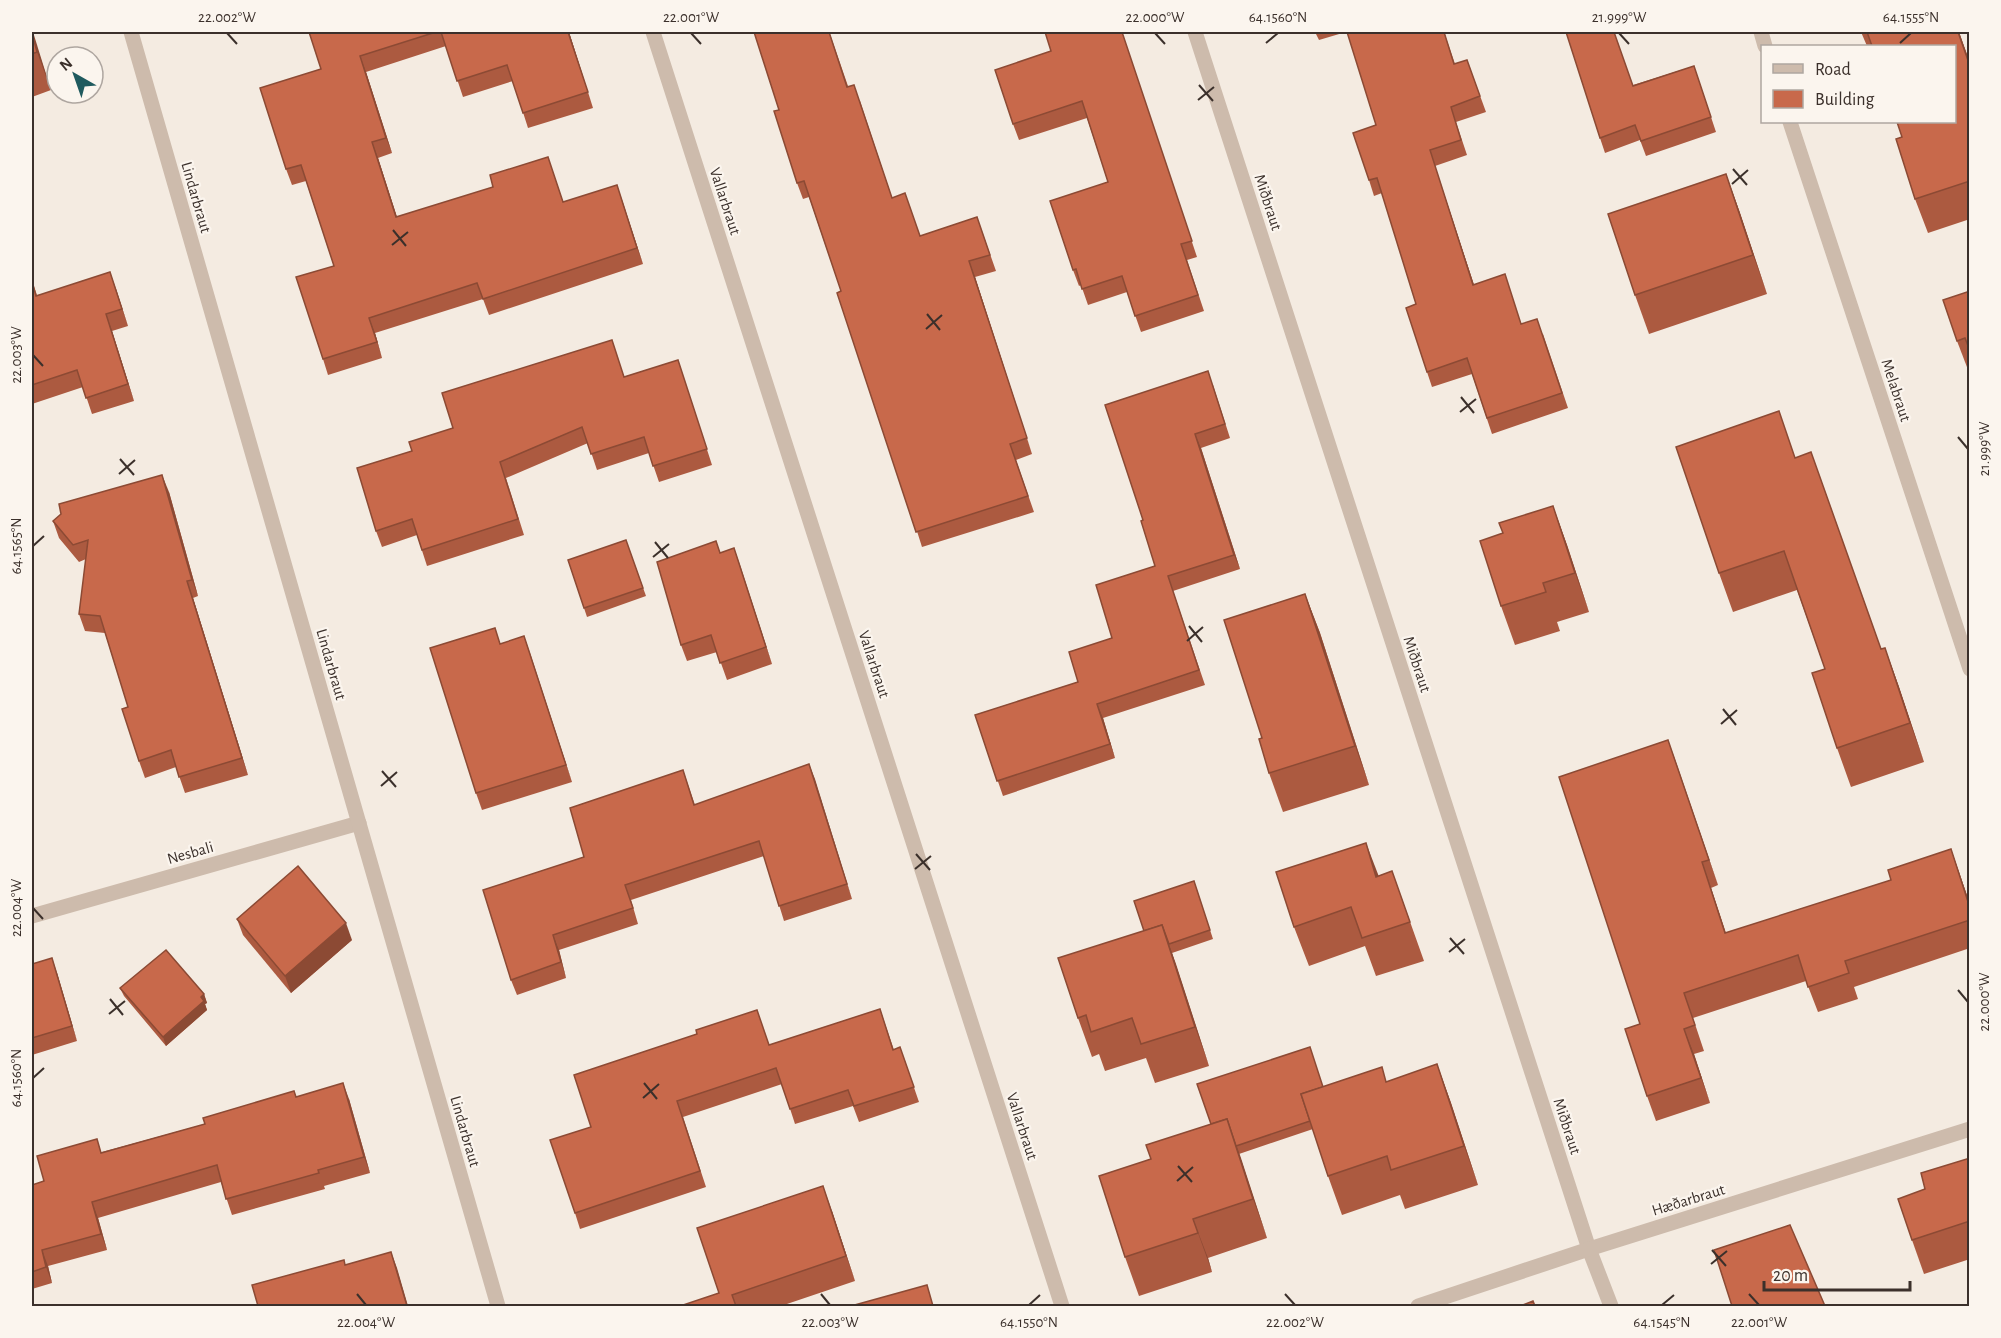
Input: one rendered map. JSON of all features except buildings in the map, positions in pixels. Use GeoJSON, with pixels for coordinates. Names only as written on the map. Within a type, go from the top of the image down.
{"type":"FeatureCollection","features":[{"type":"Feature","properties":{"kind":"street","name":"Lindarbraut"},"geometry":{"type":"LineString","coordinates":[[131,32],[498,1306]]}},
{"type":"Feature","properties":{"kind":"street","name":"Vallarbraut"},"geometry":{"type":"LineString","coordinates":[[653,32],[1062,1306]]}},
{"type":"Feature","properties":{"kind":"street","name":"Miðbraut"},"geometry":{"type":"LineString","coordinates":[[1195,32],[1589,1249],[1611,1306]]}},
{"type":"Feature","properties":{"kind":"street","name":"Melabraut"},"geometry":{"type":"LineString","coordinates":[[1790,123],[1970,669]]}},
{"type":"Feature","properties":{"kind":"street","name":"Nesbali"},"geometry":{"type":"LineString","coordinates":[[32,916],[359,823]]}},
{"type":"Feature","properties":{"kind":"street","name":"Hæðarbraut"},"geometry":{"type":"LineString","coordinates":[[1418,1306],[1589,1249],[1970,1129]]}}]}
